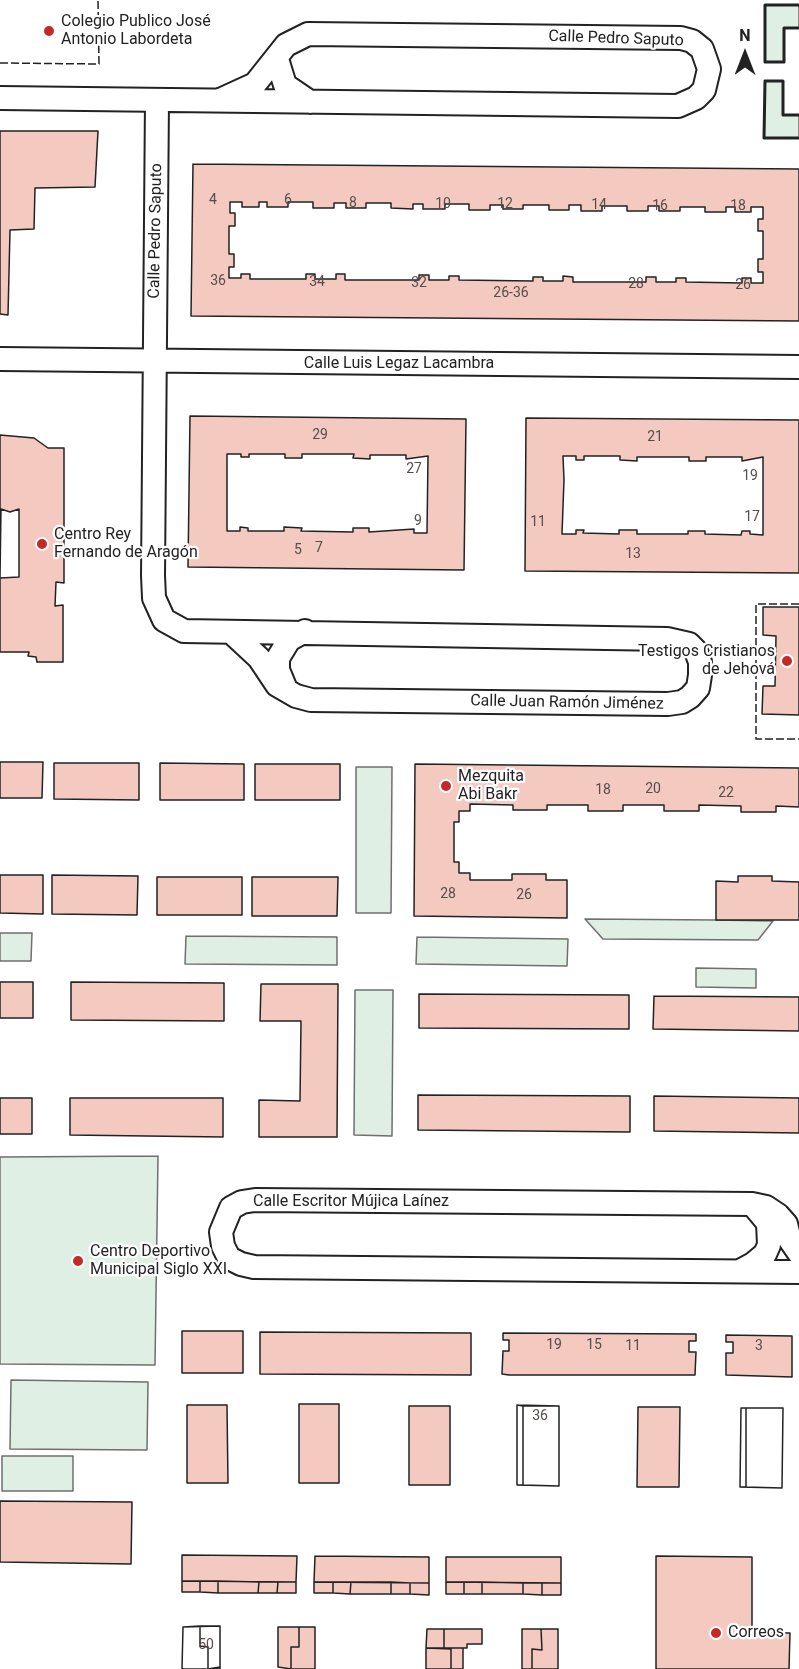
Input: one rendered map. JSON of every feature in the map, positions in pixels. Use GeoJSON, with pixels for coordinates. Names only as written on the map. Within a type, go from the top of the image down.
{"type":"FeatureCollection","features":[{"type":"Feature","properties":{"kind":"street","name":"Calle Pedro Saputo"},"geometry":{"type":"LineString","coordinates":[[0,98],[678,105],[696,98],[704,90],[709,69],[702,49],[692,41],[681,38],[308,33],[286,45],[255,84],[220,100]]}},
{"type":"Feature","properties":{"kind":"street"},"geometry":{"type":"LineString","coordinates":[[277,59],[285,85],[311,103]]}},
{"type":"Feature","properties":{"kind":"street","name":"Calle Pedro Saputo"},"geometry":{"type":"LineString","coordinates":[[155,362],[157,100]]}},
{"type":"Feature","properties":{"kind":"street","name":"Calle Luis Legaz Lacambra"},"geometry":{"type":"LineString","coordinates":[[0,359],[799,367]]}},
{"type":"Feature","properties":{"kind":"street","name":"Calle Juan Ramón Jiménez"},"geometry":{"type":"LineString","coordinates":[[155,362],[154,598],[164,620],[173,626],[184,631],[305,631],[667,639],[689,644],[696,651],[700,662],[698,688],[682,702],[668,704],[311,700],[288,692]]}},
{"type":"Feature","properties":{"kind":"street"},"geometry":{"type":"LineString","coordinates":[[288,692],[278,670],[278,658],[289,640],[305,631]]}},
{"type":"Feature","properties":{"kind":"street"},"geometry":{"type":"LineString","coordinates":[[231,632],[259,658],[278,685],[288,692]]}},
{"type":"Feature","properties":{"kind":"street","name":"Calle Escritor Mújica Laínez"},"geometry":{"type":"LineString","coordinates":[[799,1253],[790,1240],[786,1224],[778,1215],[766,1207],[752,1204],[255,1200],[242,1202],[231,1208],[221,1232],[230,1258],[254,1267],[799,1272]]}},
{"type":"Feature","properties":{"kind":"street"},"geometry":{"type":"LineString","coordinates":[[740,1271],[765,1254],[769,1245],[768,1223],[752,1204]]}},
{"type":"Feature","properties":{"kind":"green space"},"geometry":{"type":"Polygon","coordinates":[[[765,5],[799,5],[799,28],[784,28],[784,62],[765,62],[765,5]]]}},
{"type":"Feature","properties":{"kind":"green space"},"geometry":{"type":"Polygon","coordinates":[[[765,81],[783,81],[783,115],[799,115],[799,138],[764,138],[765,81]]]}},
{"type":"Feature","properties":{"kind":"green space"},"geometry":{"type":"Polygon","coordinates":[[[356,767],[392,767],[391,913],[356,913],[356,767]]]}},
{"type":"Feature","properties":{"kind":"green space"},"geometry":{"type":"Polygon","coordinates":[[[585,919],[773,921],[758,940],[603,939],[585,919]]]}},
{"type":"Feature","properties":{"kind":"green space"},"geometry":{"type":"Polygon","coordinates":[[[0,933],[32,933],[31,961],[0,961],[0,933]]]}},
{"type":"Feature","properties":{"kind":"green space"},"geometry":{"type":"Polygon","coordinates":[[[186,936],[337,937],[337,965],[185,964],[186,936]]]}},
{"type":"Feature","properties":{"kind":"green space"},"geometry":{"type":"Polygon","coordinates":[[[417,937],[568,939],[567,966],[416,964],[417,937]]]}},
{"type":"Feature","properties":{"kind":"green space"},"geometry":{"type":"Polygon","coordinates":[[[696,968],[756,969],[756,988],[696,987],[696,968]]]}},
{"type":"Feature","properties":{"kind":"green space"},"geometry":{"type":"Polygon","coordinates":[[[355,990],[393,990],[392,1136],[354,1135],[355,990]]]}},
{"type":"Feature","properties":{"kind":"green space","name":"Centro Deportivo Municipal Siglo XXI"},"geometry":{"type":"Polygon","coordinates":[[[158,1156],[155,1365],[0,1364],[0,1157],[158,1156]]]}},
{"type":"Feature","properties":{"kind":"green space"},"geometry":{"type":"Polygon","coordinates":[[[11,1380],[148,1382],[147,1450],[10,1449],[11,1380]]]}},
{"type":"Feature","properties":{"kind":"green space"},"geometry":{"type":"Polygon","coordinates":[[[2,1456],[73,1456],[73,1491],[2,1491],[2,1456]]]}},
{"type":"Feature","properties":{"kind":"building"},"geometry":{"type":"Polygon","coordinates":[[[0,131],[98,131],[95,187],[35,188],[34,229],[10,230],[8,315],[0,314],[0,131]]]}},
{"type":"Feature","properties":{"kind":"building"},"geometry":{"type":"Polygon","coordinates":[[[193,164],[799,169],[799,321],[191,316],[193,164]],[[230,202],[230,213],[235,213],[235,226],[229,226],[229,254],[234,254],[234,267],[229,267],[229,278],[241,278],[241,274],[250,274],[250,279],[306,279],[306,274],[315,274],[315,279],[336,279],[336,274],[345,274],[345,280],[419,280],[419,275],[429,275],[429,280],[449,280],[449,276],[459,276],[459,280],[533,281],[533,277],[543,277],[543,281],[563,281],[563,276],[573,277],[573,282],[646,282],[646,277],[656,277],[656,282],[676,282],[676,278],[686,278],[686,282],[742,283],[742,278],[751,278],[751,283],[763,283],[763,272],[758,272],[758,259],[763,259],[763,231],[758,231],[758,219],[763,219],[763,207],[751,207],[751,212],[735,212],[735,207],[726,207],[726,212],[705,212],[705,207],[680,207],[680,211],[659,211],[659,206],[648,206],[648,211],[627,211],[627,206],[602,206],[602,211],[581,211],[581,205],[569,205],[569,210],[549,210],[549,205],[523,205],[523,209],[503,209],[503,205],[490,205],[490,210],[469,210],[469,204],[445,204],[445,209],[423,209],[423,204],[413,204],[413,209],[391,208],[391,203],[366,203],[366,208],[346,208],[346,203],[334,203],[334,208],[313,208],[313,202],[288,202],[288,207],[267,207],[267,202],[259,202],[259,207],[242,207],[242,202],[230,202]]]}},
{"type":"Feature","properties":{"kind":"building"},"geometry":{"type":"Polygon","coordinates":[[[190,416],[466,419],[464,570],[188,567],[190,416]],[[227,454],[227,531],[240,531],[240,527],[248,528],[248,531],[284,531],[284,527],[302,528],[301,531],[353,532],[353,528],[369,528],[369,532],[414,529],[414,533],[427,533],[428,456],[406,459],[406,455],[370,455],[370,459],[353,458],[354,454],[302,454],[302,458],[285,458],[285,454],[249,454],[249,457],[241,457],[241,454],[227,454]]]}},
{"type":"Feature","properties":{"kind":"building"},"geometry":{"type":"Polygon","coordinates":[[[526,418],[799,420],[799,573],[525,571],[526,418]],[[563,456],[562,534],[576,534],[576,530],[584,530],[583,533],[619,534],[619,530],[637,530],[637,534],[688,534],[688,531],[705,531],[705,534],[741,535],[742,531],[750,531],[750,534],[763,535],[763,457],[742,461],[742,457],[706,457],[706,461],[689,461],[689,457],[637,457],[637,461],[620,460],[620,456],[584,456],[584,460],[576,460],[576,456],[563,456]]]}},
{"type":"Feature","properties":{"kind":"building","name":"Centro Rey Fernando de Aragón"},"geometry":{"type":"Polygon","coordinates":[[[0,435],[34,438],[48,448],[64,448],[64,583],[56,582],[55,606],[63,605],[63,662],[37,662],[36,657],[28,656],[29,652],[0,652],[0,435]],[[1,509],[0,578],[19,577],[19,509],[10,512],[1,509]]]}},
{"type":"Feature","properties":{"kind":"building","name":"Testigos Cristianos de Jehová"},"geometry":{"type":"Polygon","coordinates":[[[763,607],[799,607],[799,715],[762,714],[763,686],[775,686],[776,636],[763,635],[763,607]]]}},
{"type":"Feature","properties":{"kind":"building"},"geometry":{"type":"Polygon","coordinates":[[[0,762],[43,762],[42,798],[0,798],[0,762]]]}},
{"type":"Feature","properties":{"kind":"building"},"geometry":{"type":"Polygon","coordinates":[[[54,763],[139,763],[139,800],[54,799],[54,763]]]}},
{"type":"Feature","properties":{"kind":"building"},"geometry":{"type":"Polygon","coordinates":[[[160,763],[244,764],[244,800],[160,800],[160,763]]]}},
{"type":"Feature","properties":{"kind":"building"},"geometry":{"type":"Polygon","coordinates":[[[255,764],[340,764],[340,800],[255,800],[255,764]]]}},
{"type":"Feature","properties":{"kind":"building"},"geometry":{"type":"Polygon","coordinates":[[[415,764],[799,768],[799,807],[776,806],[776,812],[741,812],[741,806],[699,805],[699,811],[664,811],[664,805],[623,805],[623,811],[588,811],[588,805],[547,805],[547,810],[513,810],[513,805],[470,804],[470,811],[459,811],[459,822],[454,822],[454,862],[459,862],[459,873],[470,873],[470,880],[512,880],[512,874],[546,874],[546,880],[567,880],[567,918],[414,916],[415,764]]]}},
{"type":"Feature","properties":{"kind":"building"},"geometry":{"type":"Polygon","coordinates":[[[0,875],[43,875],[43,914],[0,913],[0,875]]]}},
{"type":"Feature","properties":{"kind":"building"},"geometry":{"type":"Polygon","coordinates":[[[52,875],[138,876],[137,915],[52,914],[52,875]]]}},
{"type":"Feature","properties":{"kind":"building"},"geometry":{"type":"Polygon","coordinates":[[[738,876],[772,876],[772,881],[799,882],[799,920],[716,920],[716,881],[738,882],[738,876]]]}},
{"type":"Feature","properties":{"kind":"building"},"geometry":{"type":"Polygon","coordinates":[[[157,877],[242,877],[242,915],[157,915],[157,877]]]}},
{"type":"Feature","properties":{"kind":"building"},"geometry":{"type":"Polygon","coordinates":[[[252,877],[338,877],[337,916],[252,916],[252,877]]]}},
{"type":"Feature","properties":{"kind":"building"},"geometry":{"type":"Polygon","coordinates":[[[0,982],[33,982],[33,1018],[0,1018],[0,982]]]}},
{"type":"Feature","properties":{"kind":"building"},"geometry":{"type":"Polygon","coordinates":[[[71,982],[224,983],[224,1021],[71,1020],[71,982]]]}},
{"type":"Feature","properties":{"kind":"building"},"geometry":{"type":"Polygon","coordinates":[[[261,984],[338,984],[337,1137],[259,1137],[259,1100],[300,1101],[301,1021],[260,1021],[261,984]]]}},
{"type":"Feature","properties":{"kind":"building"},"geometry":{"type":"Polygon","coordinates":[[[419,994],[629,995],[629,1029],[419,1028],[419,994]]]}},
{"type":"Feature","properties":{"kind":"building"},"geometry":{"type":"Polygon","coordinates":[[[654,996],[799,997],[799,1031],[653,1029],[654,996]]]}},
{"type":"Feature","properties":{"kind":"building"},"geometry":{"type":"Polygon","coordinates":[[[418,1095],[630,1096],[630,1132],[418,1130],[418,1095]]]}},
{"type":"Feature","properties":{"kind":"building"},"geometry":{"type":"Polygon","coordinates":[[[654,1096],[799,1098],[799,1133],[654,1131],[654,1096]]]}},
{"type":"Feature","properties":{"kind":"building"},"geometry":{"type":"Polygon","coordinates":[[[0,1098],[32,1098],[32,1134],[0,1134],[0,1098]]]}},
{"type":"Feature","properties":{"kind":"building"},"geometry":{"type":"Polygon","coordinates":[[[70,1098],[223,1098],[223,1137],[70,1135],[70,1098]]]}},
{"type":"Feature","properties":{"kind":"building"},"geometry":{"type":"Polygon","coordinates":[[[182,1331],[243,1331],[243,1373],[182,1373],[182,1331]]]}},
{"type":"Feature","properties":{"kind":"building"},"geometry":{"type":"Polygon","coordinates":[[[260,1332],[471,1333],[471,1375],[260,1374],[260,1332]]]}},
{"type":"Feature","properties":{"kind":"building"},"geometry":{"type":"Polygon","coordinates":[[[503,1333],[696,1334],[696,1341],[689,1341],[689,1352],[696,1352],[695,1375],[502,1374],[503,1351],[509,1351],[509,1340],[503,1340],[503,1333]]]}},
{"type":"Feature","properties":{"kind":"building"},"geometry":{"type":"Polygon","coordinates":[[[726,1335],[792,1336],[792,1377],[726,1375],[726,1353],[733,1353],[733,1342],[726,1342],[726,1335]]]}},
{"type":"Feature","properties":{"kind":"building"},"geometry":{"type":"Polygon","coordinates":[[[299,1404],[339,1404],[339,1483],[299,1483],[299,1404]]]}},
{"type":"Feature","properties":{"kind":"building"},"geometry":{"type":"Polygon","coordinates":[[[187,1405],[227,1405],[228,1483],[187,1483],[187,1405]]]}},
{"type":"Feature","properties":{"kind":"building"},"geometry":{"type":"Polygon","coordinates":[[[517,1405],[523,1406],[523,1485],[517,1485],[517,1405]]]}},
{"type":"Feature","properties":{"kind":"building"},"geometry":{"type":"Polygon","coordinates":[[[517,1405],[559,1406],[559,1486],[517,1485],[517,1405]]]}},
{"type":"Feature","properties":{"kind":"building"},"geometry":{"type":"Polygon","coordinates":[[[409,1406],[450,1406],[450,1485],[409,1485],[409,1406]]]}},
{"type":"Feature","properties":{"kind":"building"},"geometry":{"type":"Polygon","coordinates":[[[523,1406],[559,1406],[559,1486],[523,1485],[523,1406]]]}},
{"type":"Feature","properties":{"kind":"building"},"geometry":{"type":"Polygon","coordinates":[[[638,1407],[680,1407],[679,1487],[637,1487],[638,1407]]]}},
{"type":"Feature","properties":{"kind":"building"},"geometry":{"type":"Polygon","coordinates":[[[741,1408],[746,1408],[746,1487],[740,1487],[741,1408]]]}},
{"type":"Feature","properties":{"kind":"building"},"geometry":{"type":"Polygon","coordinates":[[[741,1408],[783,1408],[782,1488],[740,1487],[741,1408]]]}},
{"type":"Feature","properties":{"kind":"building"},"geometry":{"type":"Polygon","coordinates":[[[746,1408],[783,1408],[782,1488],[746,1487],[746,1408]]]}},
{"type":"Feature","properties":{"kind":"building"},"geometry":{"type":"Polygon","coordinates":[[[0,1501],[132,1502],[131,1564],[0,1562],[0,1501]]]}},
{"type":"Feature","properties":{"kind":"building"},"geometry":{"type":"Polygon","coordinates":[[[182,1555],[297,1556],[296,1582],[182,1581],[182,1555]]]}},
{"type":"Feature","properties":{"kind":"building"},"geometry":{"type":"Polygon","coordinates":[[[315,1556],[429,1557],[429,1583],[314,1582],[315,1556]]]}},
{"type":"Feature","properties":{"kind":"building"},"geometry":{"type":"Polygon","coordinates":[[[656,1556],[752,1557],[752,1633],[790,1633],[789,1669],[656,1669],[656,1556]]]}},
{"type":"Feature","properties":{"kind":"building"},"geometry":{"type":"Polygon","coordinates":[[[446,1557],[561,1557],[561,1583],[446,1582],[446,1557]]]}},
{"type":"Feature","properties":{"kind":"building"},"geometry":{"type":"Polygon","coordinates":[[[182,1581],[200,1581],[200,1592],[182,1592],[182,1581]]]}},
{"type":"Feature","properties":{"kind":"building"},"geometry":{"type":"Polygon","coordinates":[[[200,1581],[218,1581],[218,1593],[200,1592],[200,1581]]]}},
{"type":"Feature","properties":{"kind":"building"},"geometry":{"type":"Polygon","coordinates":[[[218,1581],[259,1582],[258,1593],[218,1593],[218,1581]]]}},
{"type":"Feature","properties":{"kind":"building"},"geometry":{"type":"Polygon","coordinates":[[[259,1582],[278,1582],[277,1593],[258,1593],[259,1582]]]}},
{"type":"Feature","properties":{"kind":"building"},"geometry":{"type":"Polygon","coordinates":[[[278,1582],[296,1582],[296,1593],[277,1593],[278,1582]]]}},
{"type":"Feature","properties":{"kind":"building"},"geometry":{"type":"Polygon","coordinates":[[[314,1582],[333,1582],[333,1593],[314,1593],[314,1582]]]}},
{"type":"Feature","properties":{"kind":"building"},"geometry":{"type":"Polygon","coordinates":[[[333,1582],[351,1582],[350,1594],[333,1593],[333,1582]]]}},
{"type":"Feature","properties":{"kind":"building"},"geometry":{"type":"Polygon","coordinates":[[[351,1582],[391,1582],[391,1594],[350,1594],[351,1582]]]}},
{"type":"Feature","properties":{"kind":"building"},"geometry":{"type":"Polygon","coordinates":[[[391,1582],[410,1583],[410,1594],[391,1594],[391,1582]]]}},
{"type":"Feature","properties":{"kind":"building"},"geometry":{"type":"Polygon","coordinates":[[[446,1582],[464,1582],[464,1594],[446,1594],[446,1582]]]}},
{"type":"Feature","properties":{"kind":"building"},"geometry":{"type":"Polygon","coordinates":[[[464,1582],[482,1582],[482,1594],[464,1594],[464,1582]]]}},
{"type":"Feature","properties":{"kind":"building"},"geometry":{"type":"Polygon","coordinates":[[[482,1582],[523,1583],[523,1594],[482,1594],[482,1582]]]}},
{"type":"Feature","properties":{"kind":"building"},"geometry":{"type":"Polygon","coordinates":[[[410,1583],[429,1583],[429,1595],[410,1594],[410,1583]]]}},
{"type":"Feature","properties":{"kind":"building"},"geometry":{"type":"Polygon","coordinates":[[[523,1583],[542,1583],[542,1595],[523,1594],[523,1583]]]}},
{"type":"Feature","properties":{"kind":"building"},"geometry":{"type":"Polygon","coordinates":[[[542,1583],[561,1583],[561,1595],[542,1595],[542,1583]]]}},
{"type":"Feature","properties":{"kind":"building"},"geometry":{"type":"Polygon","coordinates":[[[200,1626],[220,1626],[220,1667],[208,1669],[208,1647],[200,1646],[200,1626]]]}},
{"type":"Feature","properties":{"kind":"building"},"geometry":{"type":"Polygon","coordinates":[[[200,1626],[200,1646],[208,1647],[208,1669],[182,1669],[183,1627],[200,1626]]]}},
{"type":"Feature","properties":{"kind":"building"},"geometry":{"type":"Polygon","coordinates":[[[220,1626],[220,1669],[182,1669],[183,1627],[220,1626]]]}},
{"type":"Feature","properties":{"kind":"building"},"geometry":{"type":"Polygon","coordinates":[[[278,1627],[299,1627],[299,1647],[291,1647],[291,1669],[278,1667],[278,1627]]]}},
{"type":"Feature","properties":{"kind":"building"},"geometry":{"type":"Polygon","coordinates":[[[299,1627],[315,1627],[315,1669],[291,1669],[291,1647],[299,1647],[299,1627]]]}},
{"type":"Feature","properties":{"kind":"building"},"geometry":{"type":"Polygon","coordinates":[[[427,1629],[444,1629],[444,1648],[426,1648],[427,1629]]]}},
{"type":"Feature","properties":{"kind":"building"},"geometry":{"type":"Polygon","coordinates":[[[444,1629],[482,1629],[482,1644],[467,1644],[467,1648],[444,1648],[444,1629]]]}},
{"type":"Feature","properties":{"kind":"building"},"geometry":{"type":"Polygon","coordinates":[[[522,1629],[541,1629],[542,1650],[532,1649],[532,1669],[522,1669],[522,1629]]]}},
{"type":"Feature","properties":{"kind":"building"},"geometry":{"type":"Polygon","coordinates":[[[541,1629],[558,1629],[558,1669],[532,1669],[532,1649],[542,1650],[541,1629]]]}},
{"type":"Feature","properties":{"kind":"building"},"geometry":{"type":"Polygon","coordinates":[[[426,1648],[451,1649],[451,1669],[426,1669],[426,1648]]]}},
{"type":"Feature","properties":{"kind":"building"},"geometry":{"type":"Polygon","coordinates":[[[444,1648],[463,1648],[463,1669],[451,1669],[451,1649],[444,1648]]]}},
{"type":"Feature","properties":{"kind":"fence"},"geometry":{"type":"LineString","coordinates":[[0,63],[99,64],[98,0]]}},
{"type":"Feature","properties":{"kind":"fence"},"geometry":{"type":"LineString","coordinates":[[799,604],[756,604],[756,739],[799,739]]}},
{"type":"Feature","properties":{"kind":"wall"},"geometry":{"type":"LineString","coordinates":[[799,5],[765,5],[765,62],[784,62],[784,28],[799,28]]}},
{"type":"Feature","properties":{"kind":"wall"},"geometry":{"type":"LineString","coordinates":[[799,115],[783,115],[783,81],[765,81],[764,138],[799,138]]}},
{"type":"Feature","properties":{"kind":"place","name":"Colegio Publico José Antonio Labordeta"},"geometry":{"type":"Point","coordinates":[49,31]}},
{"type":"Feature","properties":{"kind":"place","name":"Centro Rey Fernando de Aragón"},"geometry":{"type":"Point","coordinates":[42,544]}},
{"type":"Feature","properties":{"kind":"place","name":"Testigos Cristianos de Jehová"},"geometry":{"type":"Point","coordinates":[787,661]}},
{"type":"Feature","properties":{"kind":"place","name":"Mezquita Abi Bakr"},"geometry":{"type":"Point","coordinates":[446,786]}},
{"type":"Feature","properties":{"kind":"place","name":"Centro Deportivo Municipal Siglo XXI"},"geometry":{"type":"Point","coordinates":[78,1261]}},
{"type":"Feature","properties":{"kind":"place","name":"Correos"},"geometry":{"type":"Point","coordinates":[716,1633]}}]}
